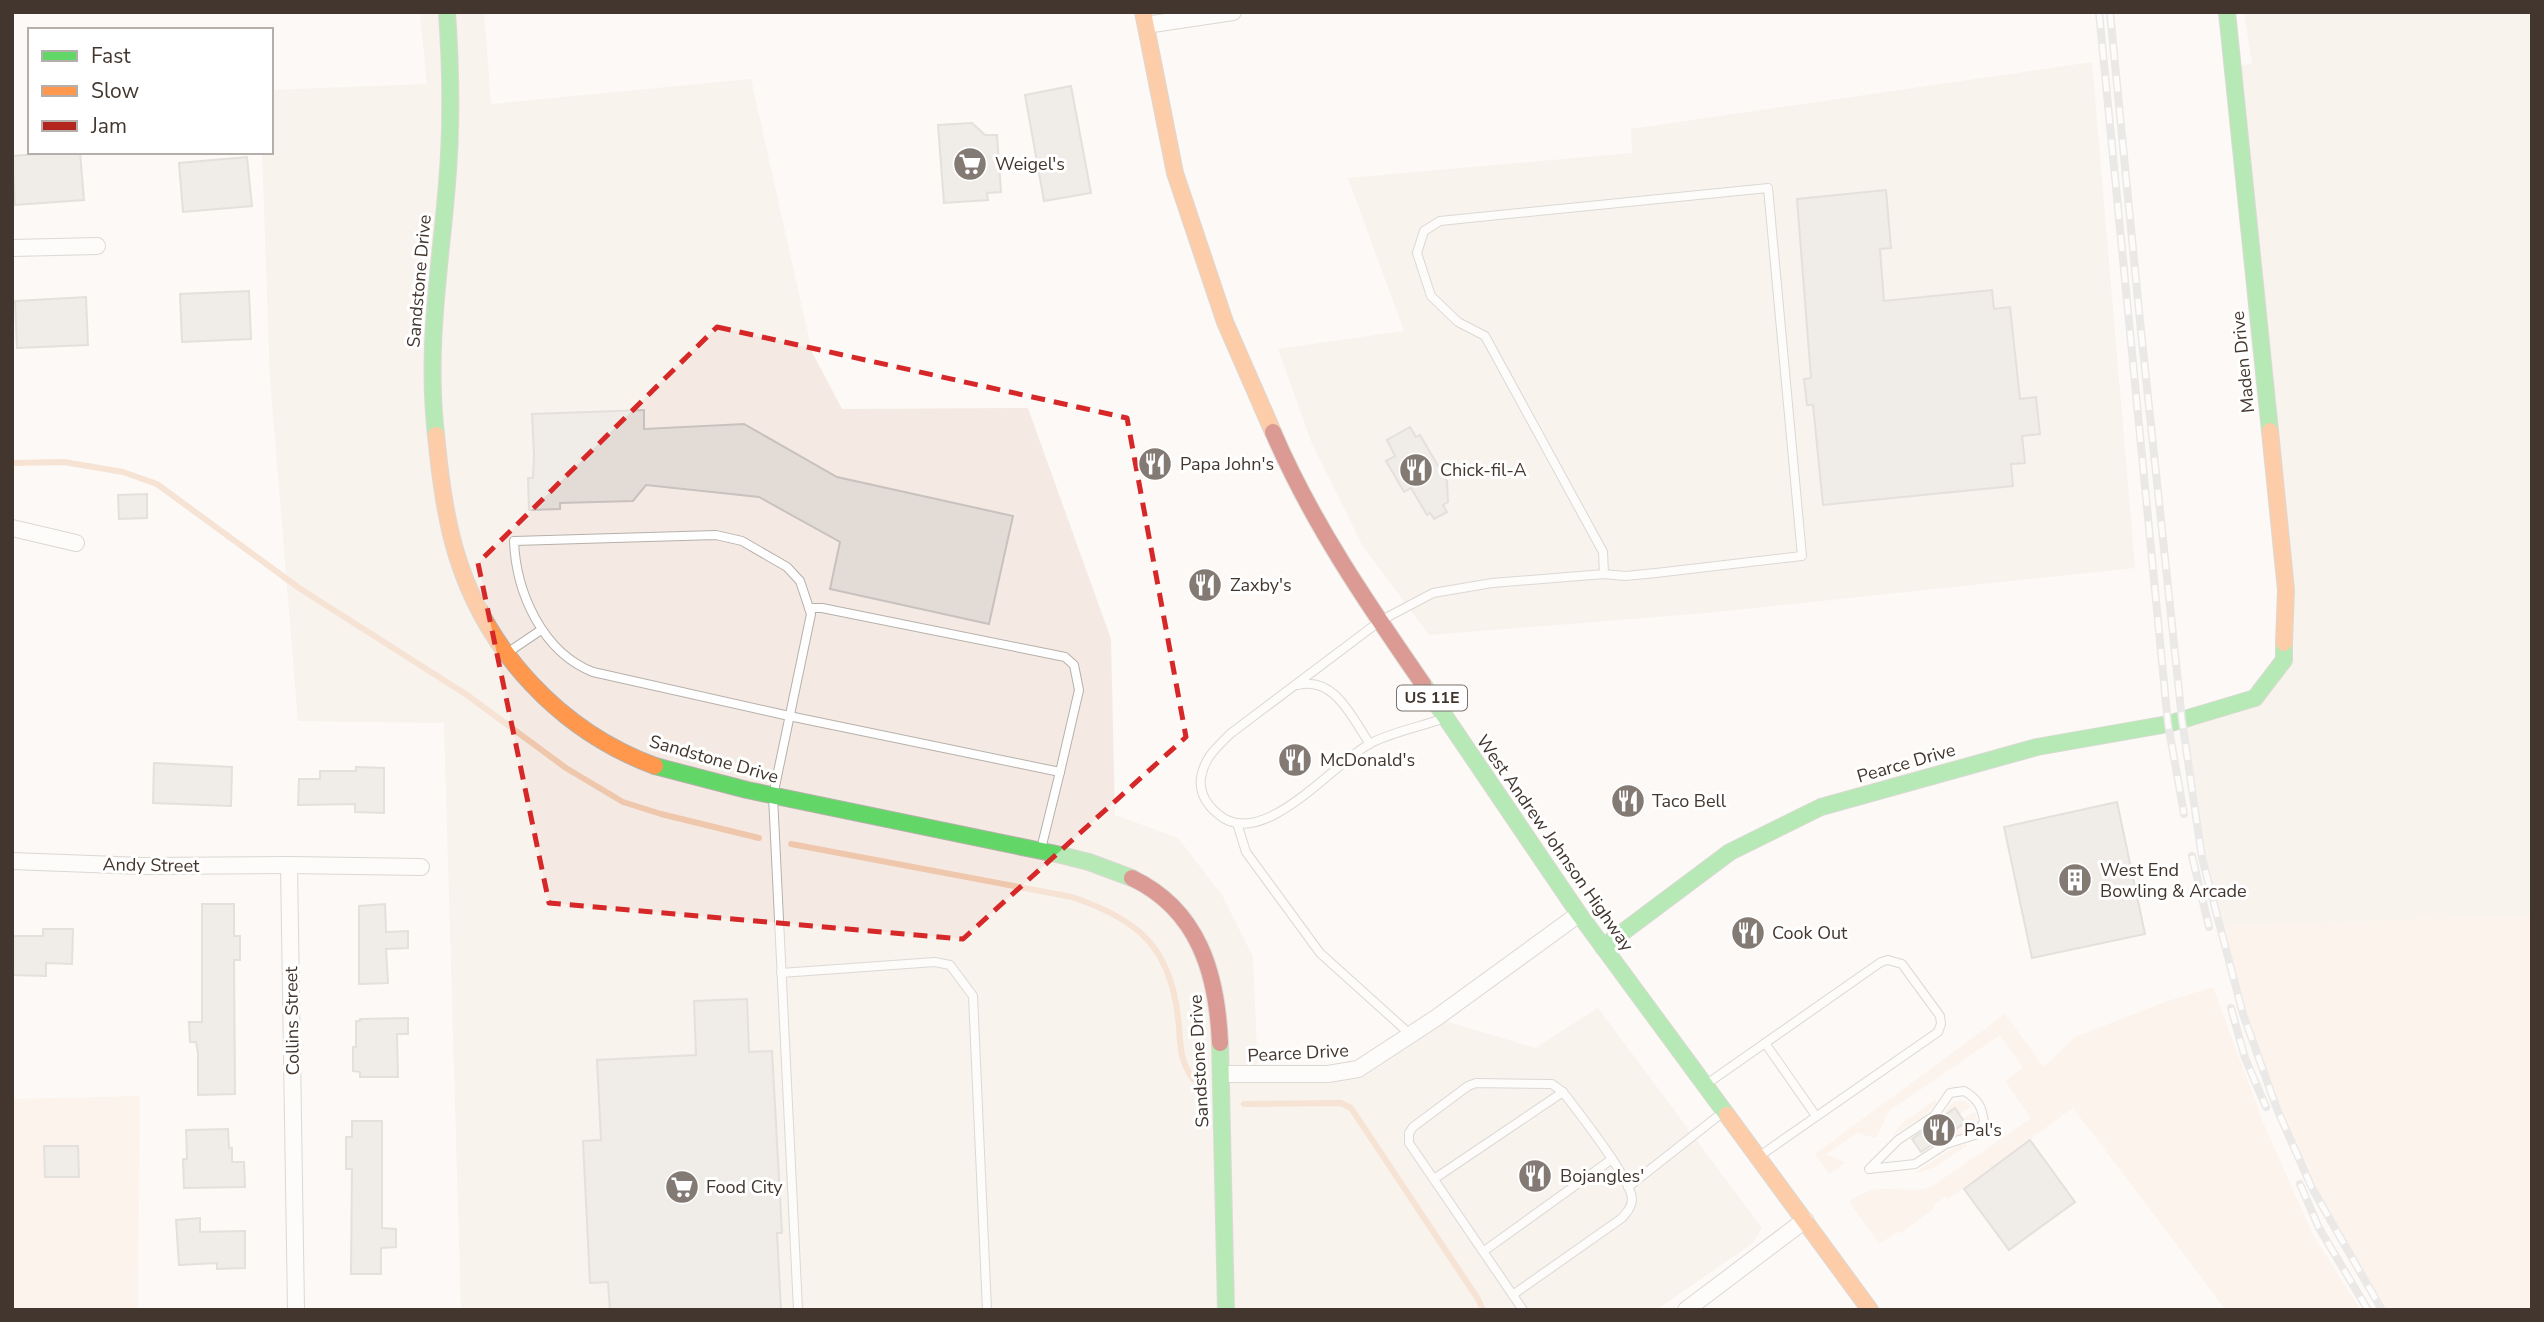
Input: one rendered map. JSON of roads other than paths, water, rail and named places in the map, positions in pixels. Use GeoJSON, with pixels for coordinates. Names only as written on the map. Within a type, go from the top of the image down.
{"type":"FeatureCollection","features":[{"type":"Feature","properties":{"kind":"street","name":"Sandstone Drive"},"geometry":{"type":"LineString","coordinates":[[447,12],[452,57],[448,169],[432,330],[432,386],[436,446],[445,503],[462,573],[488,628],[528,681],[579,725],[620,751],[670,769],[772,796],[869,818],[1077,858],[1146,883],[1173,908],[1199,941],[1211,973],[1217,1004],[1226,1310]]}},
{"type":"Feature","properties":{"kind":"street"},"geometry":{"type":"LineString","coordinates":[[1145,19],[1233,12]]}},
{"type":"Feature","properties":{"kind":"street","name":"Maden Drive"},"geometry":{"type":"LineString","coordinates":[[2227,12],[2286,590],[2284,660],[2255,698]]}},
{"type":"Feature","properties":{"kind":"street","name":"West Andrew Johnson Highway"},"geometry":{"type":"LineString","coordinates":[[1145,19],[1175,173],[1225,322],[1291,474],[1344,569],[1579,914],[1870,1310]]}},
{"type":"Feature","properties":{"kind":"street"},"geometry":{"type":"LineString","coordinates":[[12,248],[97,246]]}},
{"type":"Feature","properties":{"kind":"street"},"geometry":{"type":"LineString","coordinates":[[12,528],[76,543]]}},
{"type":"Feature","properties":{"kind":"street","name":"Pearce Drive"},"geometry":{"type":"LineString","coordinates":[[1603,947],[1730,852],[1821,807],[2036,747],[2168,724],[2255,698]]}},
{"type":"Feature","properties":{"kind":"street","name":"Andy Street"},"geometry":{"type":"LineString","coordinates":[[12,861],[142,866],[289,865]]}},
{"type":"Feature","properties":{"kind":"street"},"geometry":{"type":"LineString","coordinates":[[289,865],[421,867]]}},
{"type":"Feature","properties":{"kind":"street","name":"Collins Street"},"geometry":{"type":"LineString","coordinates":[[289,865],[296,1310]]}},
{"type":"Feature","properties":{"kind":"street","name":"Pearce Drive"},"geometry":{"type":"LineString","coordinates":[[1221,1074],[1328,1074],[1358,1069],[1411,1035],[1579,914]]}},
{"type":"Feature","properties":{"kind":"street"},"geometry":{"type":"LineString","coordinates":[[1686,1310],[1805,1220]]}},
{"type":"Feature","properties":{"kind":"lane"},"geometry":{"type":"LineString","coordinates":[[1446,718],[1370,744],[1272,817],[1252,824],[1237,823],[1221,817],[1207,804],[1200,788],[1202,767],[1210,754],[1230,734],[1380,621],[1433,593],[1492,583],[1604,574],[1625,576],[1802,556],[1768,188],[1440,221],[1424,231],[1417,253],[1431,296],[1458,322],[1485,336],[1603,552],[1604,574]]}},
{"type":"Feature","properties":{"kind":"lane"},"geometry":{"type":"LineString","coordinates":[[798,1310],[772,796],[789,716],[811,614],[800,581],[787,567],[735,538],[716,535],[514,541],[515,566],[534,617],[554,646],[580,667],[789,716],[1060,772]]}},
{"type":"Feature","properties":{"kind":"lane"},"geometry":{"type":"LineString","coordinates":[[809,608],[822,608],[1065,657],[1074,665],[1079,690],[1040,851]]}},
{"type":"Feature","properties":{"kind":"lane"},"geometry":{"type":"LineString","coordinates":[[507,653],[541,629]]}},
{"type":"Feature","properties":{"kind":"lane"},"geometry":{"type":"LineString","coordinates":[[1293,687],[1308,683],[1323,684],[1337,696],[1370,744]]}},
{"type":"Feature","properties":{"kind":"lane"},"geometry":{"type":"LineString","coordinates":[[1237,823],[1246,852],[1320,953],[1411,1035]]}},
{"type":"Feature","properties":{"kind":"lane"},"geometry":{"type":"LineString","coordinates":[[1706,1085],[1881,962],[1888,960],[1902,964],[1940,1016],[1938,1032],[1759,1157]]}},
{"type":"Feature","properties":{"kind":"lane"},"geometry":{"type":"LineString","coordinates":[[781,973],[935,962],[950,965],[974,996],[987,1310]]}},
{"type":"Feature","properties":{"kind":"lane"},"geometry":{"type":"LineString","coordinates":[[1765,1043],[1816,1116]]}},
{"type":"Feature","properties":{"kind":"lane"},"geometry":{"type":"LineString","coordinates":[[1514,1294],[1622,1218],[1632,1206],[1632,1196],[1612,1159],[1563,1092],[1552,1084],[1476,1083],[1468,1086],[1413,1127],[1409,1133],[1409,1143],[1514,1294],[1522,1310]]}},
{"type":"Feature","properties":{"kind":"lane"},"geometry":{"type":"LineString","coordinates":[[1964,1091],[1975,1097],[1982,1109],[1984,1122],[1975,1135],[1946,1144],[1915,1164],[1869,1169],[1898,1140],[1934,1116],[1950,1093],[1964,1091]]}},
{"type":"Feature","properties":{"kind":"lane"},"geometry":{"type":"LineString","coordinates":[[1434,1180],[1563,1092]]}},
{"type":"Feature","properties":{"kind":"lane"},"geometry":{"type":"LineString","coordinates":[[1628,1186],[1724,1111]]}},
{"type":"Feature","properties":{"kind":"lane"},"geometry":{"type":"LineString","coordinates":[[1484,1251],[1612,1159]]}},
{"type":"Feature","properties":{"kind":"waterway"},"geometry":{"type":"LineString","coordinates":[[12,463],[64,462],[123,472],[157,484],[299,588],[467,695],[566,768],[623,802],[759,838]]}},
{"type":"Feature","properties":{"kind":"waterway"},"geometry":{"type":"LineString","coordinates":[[791,844],[1072,897],[1115,915],[1146,939],[1167,971],[1174,992],[1182,1057],[1193,1079]]}},
{"type":"Feature","properties":{"kind":"waterway"},"geometry":{"type":"LineString","coordinates":[[1244,1104],[1341,1103],[1351,1108],[1483,1310]]}},
{"type":"Feature","properties":{"kind":"railway"},"geometry":{"type":"LineString","coordinates":[[2099,12],[2168,724],[2184,814]]}},
{"type":"Feature","properties":{"kind":"railway"},"geometry":{"type":"LineString","coordinates":[[2110,12],[2182,720],[2202,858],[2243,1014],[2277,1109],[2312,1188],[2382,1310]]}},
{"type":"Feature","properties":{"kind":"railway"},"geometry":{"type":"LineString","coordinates":[[2192,856],[2209,927]]}},
{"type":"Feature","properties":{"kind":"railway"},"geometry":{"type":"LineString","coordinates":[[2231,1008],[2245,1058],[2266,1107]]}},
{"type":"Feature","properties":{"kind":"railway"},"geometry":{"type":"LineString","coordinates":[[2300,1184],[2319,1228],[2368,1310]]}},
{"type":"Feature","properties":{"kind":"place","name":"Weigel's"},"geometry":{"type":"Point","coordinates":[970,164]}},
{"type":"Feature","properties":{"kind":"place","name":"Papa John's"},"geometry":{"type":"Point","coordinates":[1155,464]}},
{"type":"Feature","properties":{"kind":"place","name":"Chick-fil-A"},"geometry":{"type":"Point","coordinates":[1416,470]}},
{"type":"Feature","properties":{"kind":"place","name":"Zaxby's"},"geometry":{"type":"Point","coordinates":[1205,585]}},
{"type":"Feature","properties":{"kind":"place","name":"McDonald's"},"geometry":{"type":"Point","coordinates":[1295,760]}},
{"type":"Feature","properties":{"kind":"place","name":"Taco Bell"},"geometry":{"type":"Point","coordinates":[1628,801]}},
{"type":"Feature","properties":{"kind":"place","name":"West End Bowling & Arcade"},"geometry":{"type":"Point","coordinates":[2075,880]}},
{"type":"Feature","properties":{"kind":"place","name":"Cook Out"},"geometry":{"type":"Point","coordinates":[1748,933]}},
{"type":"Feature","properties":{"kind":"place","name":"Pal's"},"geometry":{"type":"Point","coordinates":[1939,1130]}},
{"type":"Feature","properties":{"kind":"place","name":"Bojangles'"},"geometry":{"type":"Point","coordinates":[1535,1176]}},
{"type":"Feature","properties":{"kind":"place","name":"Food City"},"geometry":{"type":"Point","coordinates":[682,1187]}}]}
